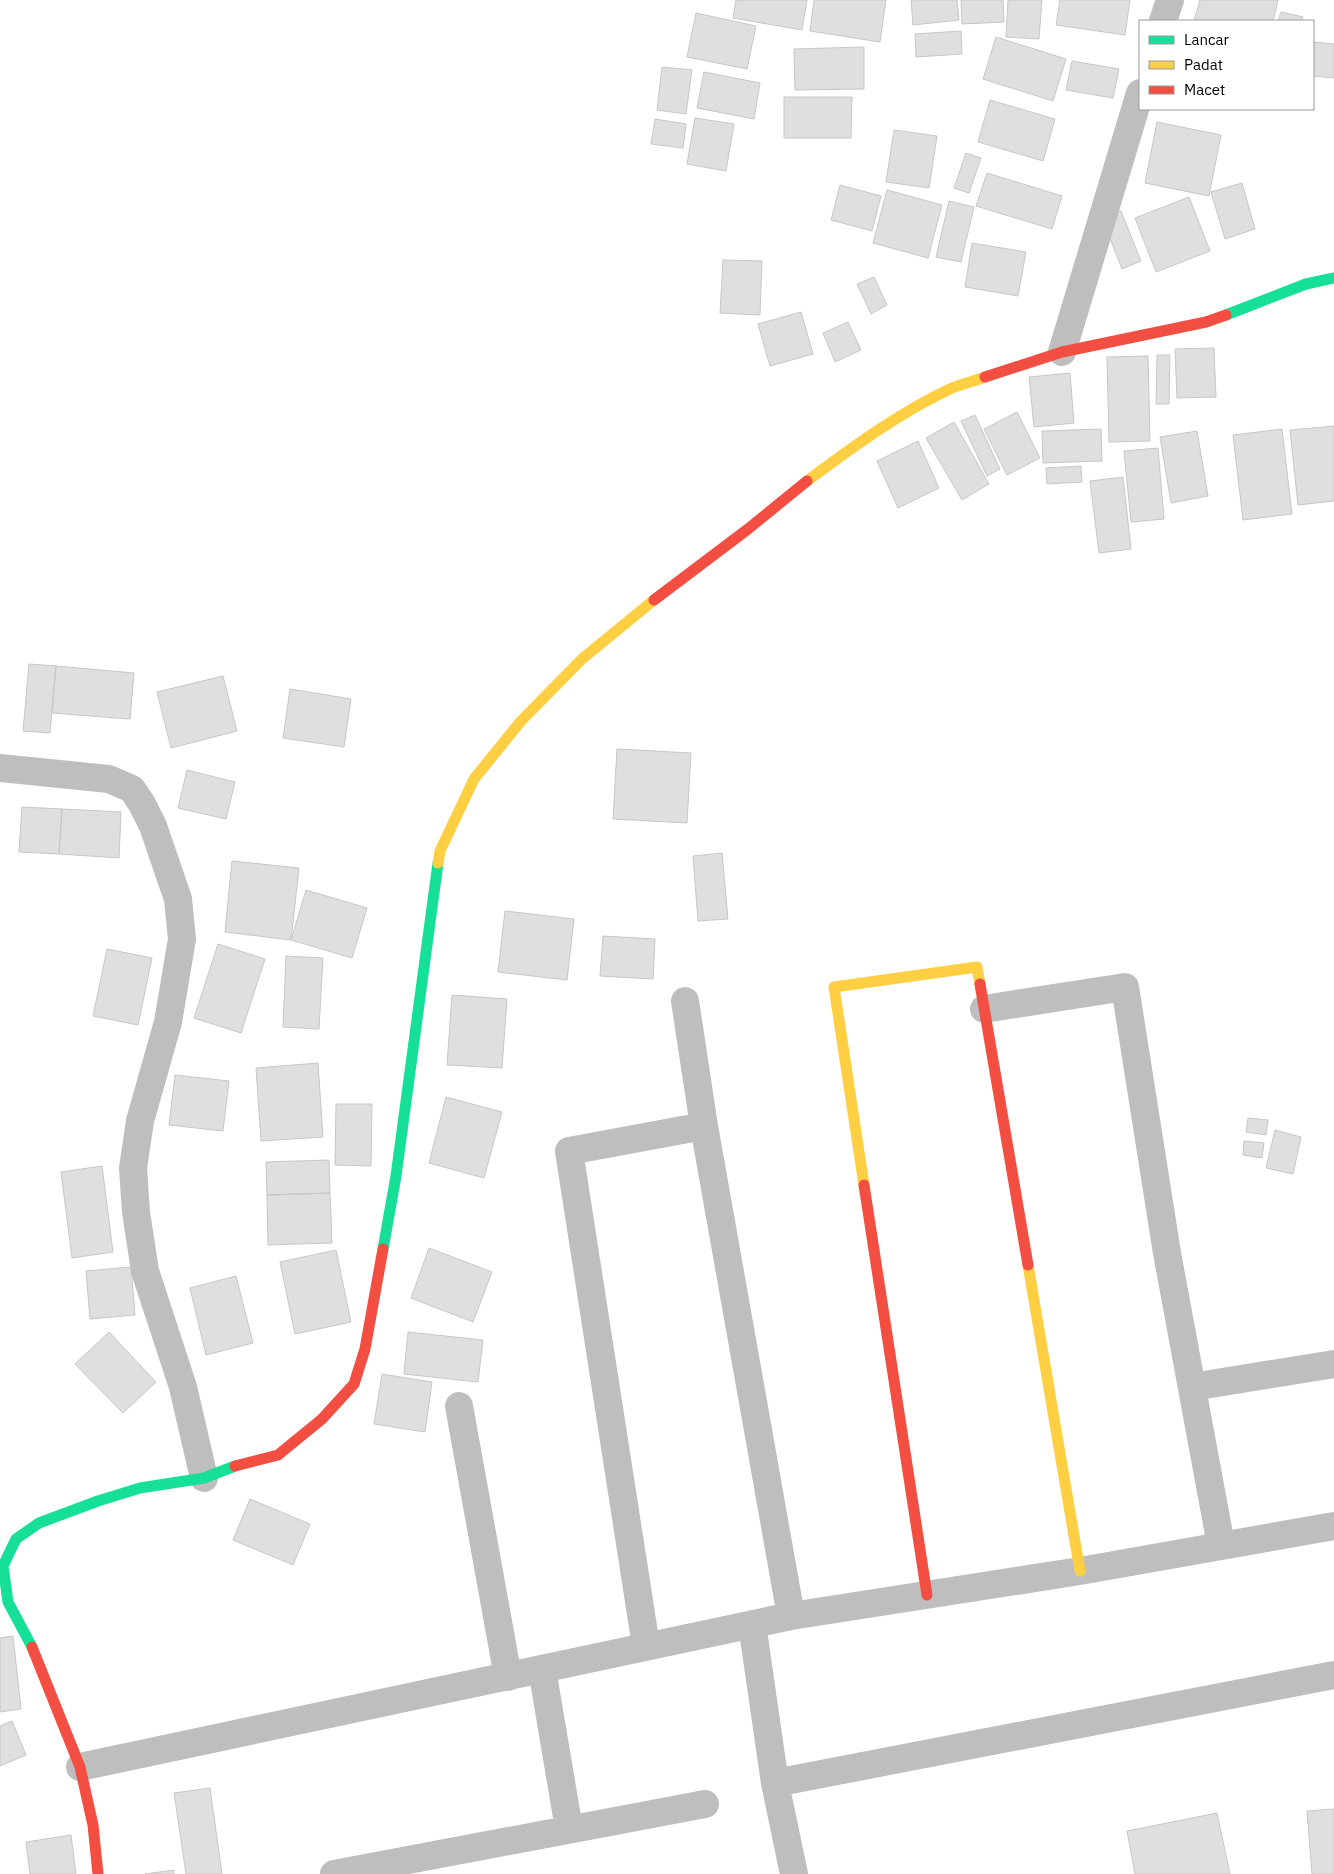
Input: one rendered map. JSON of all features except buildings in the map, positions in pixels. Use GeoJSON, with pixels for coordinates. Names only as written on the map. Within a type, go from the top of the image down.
{"type":"FeatureCollection","features":[{"type":"Feature","properties":{"kind":"street"},"geometry":{"type":"LineString","coordinates":[[1163,20],[1170,0]]}},
{"type":"Feature","properties":{"kind":"street"},"geometry":{"type":"LineString","coordinates":[[1062,352],[1139,96]]}},
{"type":"Feature","properties":{"kind":"street"},"geometry":{"type":"LineString","coordinates":[[98,1874],[93,1825],[80,1767],[30,1644],[8,1602],[3,1566],[16,1539],[39,1523],[140,1488],[204,1478],[224,1469],[278,1456],[322,1419],[354,1384],[365,1349],[396,1176],[440,851],[474,778],[521,721],[582,659],[650,603],[748,529],[808,480],[863,440],[952,388],[1062,352],[1206,322],[1306,284],[1334,278]]}},
{"type":"Feature","properties":{"kind":"street"},"geometry":{"type":"LineString","coordinates":[[0,768],[109,779],[132,789],[153,826],[178,900],[182,939],[181,948],[168,1022],[140,1121],[133,1168],[136,1212],[145,1271],[183,1386],[204,1478]]}},
{"type":"Feature","properties":{"kind":"street"},"geometry":{"type":"LineString","coordinates":[[927,1595],[834,987],[977,967],[1080,1571]]}},
{"type":"Feature","properties":{"kind":"street"},"geometry":{"type":"LineString","coordinates":[[984,1009],[1125,987],[1166,1253],[1222,1545]]}},
{"type":"Feature","properties":{"kind":"street"},"geometry":{"type":"LineString","coordinates":[[686,1000],[704,1126],[791,1616]]}},
{"type":"Feature","properties":{"kind":"street"},"geometry":{"type":"LineString","coordinates":[[646,1646],[569,1151],[704,1126]]}},
{"type":"Feature","properties":{"kind":"street"},"geometry":{"type":"LineString","coordinates":[[1192,1386],[1334,1364]]}},
{"type":"Feature","properties":{"kind":"street"},"geometry":{"type":"LineString","coordinates":[[459,1406],[508,1677]]}},
{"type":"Feature","properties":{"kind":"street"},"geometry":{"type":"LineString","coordinates":[[80,1767],[791,1616],[1080,1571],[1334,1526]]}},
{"type":"Feature","properties":{"kind":"street"},"geometry":{"type":"LineString","coordinates":[[752,1624],[776,1783],[794,1874]]}},
{"type":"Feature","properties":{"kind":"street"},"geometry":{"type":"LineString","coordinates":[[542,1669],[569,1829]]}},
{"type":"Feature","properties":{"kind":"street"},"geometry":{"type":"LineString","coordinates":[[776,1783],[1334,1675]]}},
{"type":"Feature","properties":{"kind":"street"},"geometry":{"type":"LineString","coordinates":[[334,1874],[435,1864],[569,1829],[705,1804]]}},
{"type":"Feature","properties":{"kind":"traffic: fast"},"geometry":{"type":"LineString","coordinates":[[1226,315],[1306,284],[1334,278]]}},
{"type":"Feature","properties":{"kind":"traffic: fast"},"geometry":{"type":"LineString","coordinates":[[383,1249],[396,1176],[438,863]]}},
{"type":"Feature","properties":{"kind":"traffic: fast"},"geometry":{"type":"LineString","coordinates":[[32,1647],[8,1602],[3,1566],[16,1539],[39,1523],[98,1501],[140,1488],[204,1478],[235,1466]]}},
{"type":"Feature","properties":{"kind":"traffic: slow"},"geometry":{"type":"LineString","coordinates":[[807,481],[895,419],[952,388],[985,377]]}},
{"type":"Feature","properties":{"kind":"traffic: slow"},"geometry":{"type":"LineString","coordinates":[[438,863],[440,851],[474,779],[521,721],[582,659],[654,600]]}},
{"type":"Feature","properties":{"kind":"traffic: slow"},"geometry":{"type":"LineString","coordinates":[[864,1185],[834,987],[977,967],[980,984]]}},
{"type":"Feature","properties":{"kind":"traffic: slow"},"geometry":{"type":"LineString","coordinates":[[1028,1265],[1080,1571]]}},
{"type":"Feature","properties":{"kind":"traffic: jam"},"geometry":{"type":"LineString","coordinates":[[985,377],[1062,352],[1206,322],[1226,315]]}},
{"type":"Feature","properties":{"kind":"traffic: jam"},"geometry":{"type":"LineString","coordinates":[[654,600],[748,529],[807,481]]}},
{"type":"Feature","properties":{"kind":"traffic: jam"},"geometry":{"type":"LineString","coordinates":[[980,984],[1028,1265]]}},
{"type":"Feature","properties":{"kind":"traffic: jam"},"geometry":{"type":"LineString","coordinates":[[864,1185],[927,1595]]}},
{"type":"Feature","properties":{"kind":"traffic: jam"},"geometry":{"type":"LineString","coordinates":[[235,1466],[278,1455],[322,1419],[354,1384],[365,1349],[383,1249]]}},
{"type":"Feature","properties":{"kind":"traffic: jam"},"geometry":{"type":"LineString","coordinates":[[32,1647],[80,1767],[93,1825],[98,1874]]}}]}
